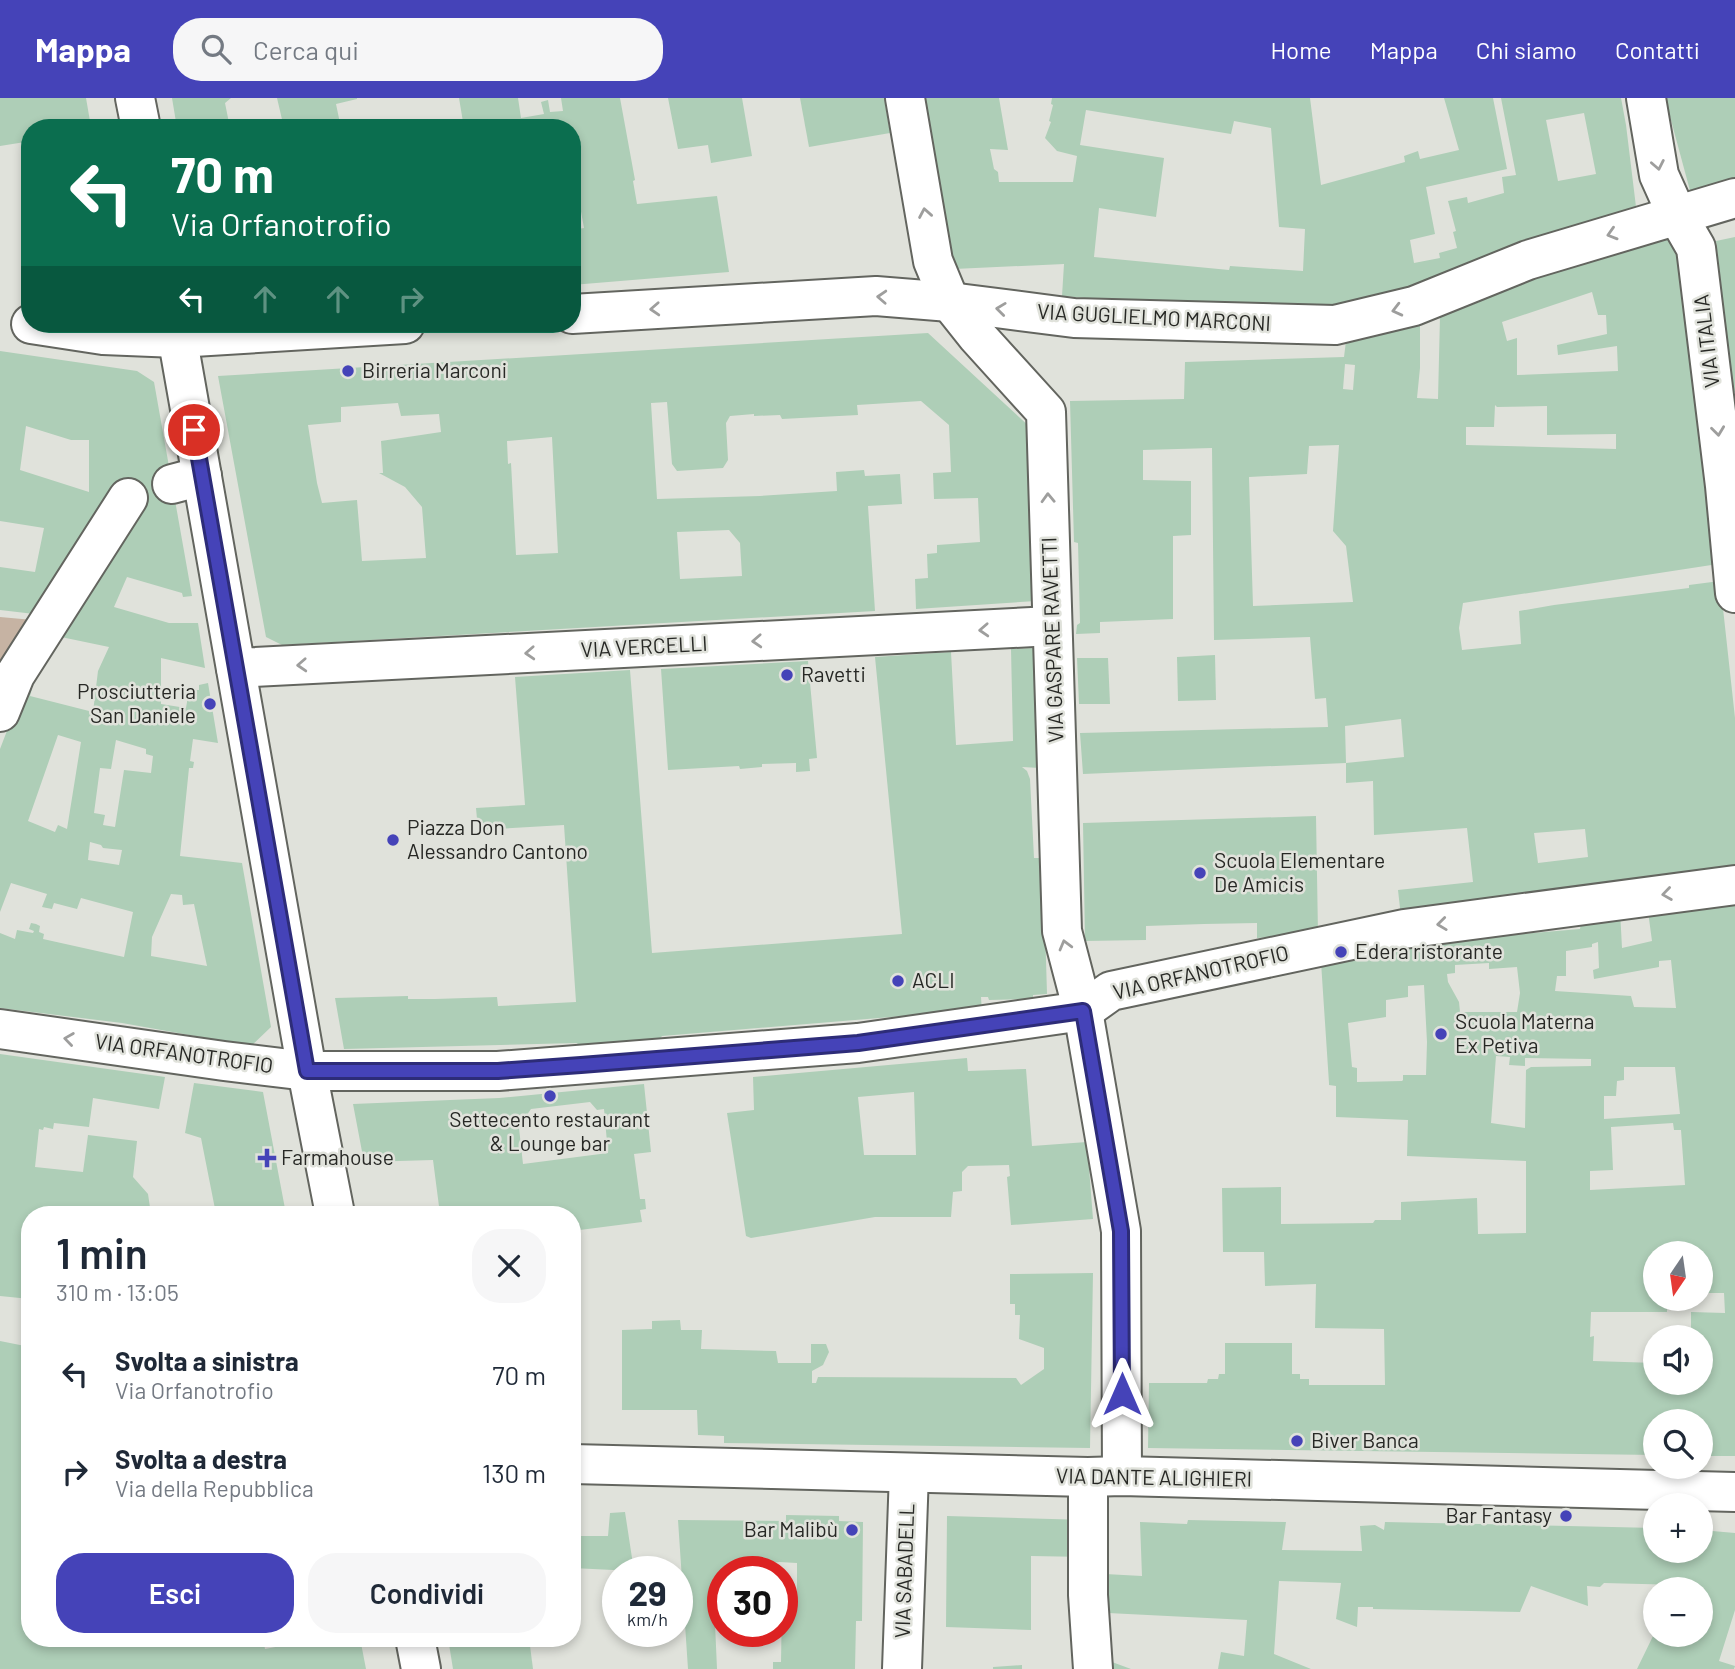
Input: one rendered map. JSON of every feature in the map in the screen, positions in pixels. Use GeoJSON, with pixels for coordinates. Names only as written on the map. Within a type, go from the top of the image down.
{"type":"FeatureCollection","features":[{"type":"Feature","properties":{"kind":"street"},"geometry":{"type":"LineString","coordinates":[[135,98],[139,119]]}},
{"type":"Feature","properties":{"kind":"street","name":"VIA GASPARE RAVETTI"},"geometry":{"type":"LineString","coordinates":[[905,98],[933,261],[950,302],[1046,412],[1062,932],[1083,1011],[1121,1231],[1105,1476],[1088,1595],[1093,1669]]}},
{"type":"Feature","properties":{"kind":"street","name":"VIA ITALIA"},"geometry":{"type":"LineString","coordinates":[[1646,98],[1659,175],[1696,248],[1735,593]]}},
{"type":"Feature","properties":{"kind":"street","name":"VIA GUGLIELMO MARCONI"},"geometry":{"type":"LineString","coordinates":[[581,313],[876,296],[950,302],[1074,318],[1335,325],[1414,306],[1528,260],[1735,198]]}},
{"type":"Feature","properties":{"kind":"street"},"geometry":{"type":"LineString","coordinates":[[0,319],[21,322]]}},
{"type":"Feature","properties":{"kind":"street"},"geometry":{"type":"LineString","coordinates":[[90,333],[140,333]]}},
{"type":"Feature","properties":{"kind":"street"},"geometry":{"type":"LineString","coordinates":[[176,333],[187,480],[236,668],[333,1206]]}},
{"type":"Feature","properties":{"kind":"street"},"geometry":{"type":"LineString","coordinates":[[0,712],[15,675],[128,498]]}},
{"type":"Feature","properties":{"kind":"street","name":"VIA VERCELLI"},"geometry":{"type":"LineString","coordinates":[[236,668],[1052,626]]}},
{"type":"Feature","properties":{"kind":"street","name":"VIA ORFANOTROFIO"},"geometry":{"type":"LineString","coordinates":[[0,1029],[307,1071],[498,1071],[858,1043],[1083,1011],[1111,991],[1404,929],[1735,885]]}},
{"type":"Feature","properties":{"kind":"street","name":"VIA DANTE ALIGHIERI"},"geometry":{"type":"LineString","coordinates":[[581,1464],[1735,1492]]}},
{"type":"Feature","properties":{"kind":"street","name":"VIA SABADELL"},"geometry":{"type":"LineString","coordinates":[[902,1669],[909,1473]]}},
{"type":"Feature","properties":{"kind":"street"},"geometry":{"type":"LineString","coordinates":[[417,1647],[421,1669]]}},
{"type":"Feature","properties":{"kind":"shaded area"},"geometry":{"type":"Polygon","coordinates":[[[0,617],[33,620],[0,685],[0,617]]]}},
{"type":"Feature","properties":{"kind":"building"},"geometry":{"type":"Polygon","coordinates":[[[0,98],[86,98],[90,119],[21,119],[21,143],[0,146],[0,98]]]}},
{"type":"Feature","properties":{"kind":"building"},"geometry":{"type":"Polygon","coordinates":[[[172,98],[231,98],[225,103],[228,119],[176,119],[172,98]]]}},
{"type":"Feature","properties":{"kind":"building"},"geometry":{"type":"Polygon","coordinates":[[[277,98],[357,98],[336,104],[339,119],[282,119],[277,98]]]}},
{"type":"Feature","properties":{"kind":"building"},"geometry":{"type":"Polygon","coordinates":[[[459,98],[518,98],[521,118],[544,114],[541,102],[548,100],[550,112],[563,111],[561,98],[620,98],[637,204],[717,196],[729,272],[581,284],[581,228],[584,228],[581,212],[581,119],[462,119],[459,98]]]}},
{"type":"Feature","properties":{"kind":"building"},"geometry":{"type":"Polygon","coordinates":[[[668,98],[742,98],[752,156],[711,163],[708,145],[678,149],[668,98]]]}},
{"type":"Feature","properties":{"kind":"building"},"geometry":{"type":"Polygon","coordinates":[[[800,98],[884,98],[890,133],[809,147],[800,98]]]}},
{"type":"Feature","properties":{"kind":"building"},"geometry":{"type":"Polygon","coordinates":[[[925,98],[999,98],[1008,150],[990,149],[999,182],[1073,182],[1077,156],[1057,151],[1045,138],[1051,122],[1052,98],[1310,98],[1321,185],[1405,162],[1404,156],[1418,151],[1420,159],[1459,150],[1444,98],[1493,98],[1507,169],[1426,187],[1435,234],[1410,240],[1414,263],[1440,258],[1439,253],[1457,248],[1453,232],[1456,231],[1448,201],[1467,197],[1468,203],[1504,193],[1502,177],[1516,175],[1501,98],[1621,98],[1637,215],[1374,309],[1247,311],[1062,296],[1064,264],[954,269],[925,98]],[[1086,110],[1080,145],[1164,158],[1156,217],[1099,208],[1094,257],[1229,270],[1230,266],[1303,271],[1305,229],[1279,227],[1271,128],[1234,121],[1231,134],[1086,110]],[[1584,113],[1546,120],[1558,181],[1596,174],[1584,113]]]}},
{"type":"Feature","properties":{"kind":"building"},"geometry":{"type":"Polygon","coordinates":[[[1665,98],[1735,98],[1735,186],[1692,198],[1665,98]]]}},
{"type":"Feature","properties":{"kind":"building"},"geometry":{"type":"Polygon","coordinates":[[[1673,234],[1688,299],[1718,564],[1463,603],[1459,628],[1462,650],[1521,644],[1519,611],[1689,588],[1689,585],[1720,581],[1735,718],[1735,876],[1401,917],[1398,890],[1473,882],[1467,828],[1374,835],[1373,781],[1346,783],[1346,763],[1083,774],[1080,733],[1328,727],[1326,698],[1315,699],[1310,637],[1214,640],[1212,448],[1143,450],[1143,480],[1191,481],[1191,535],[1173,536],[1173,619],[1100,622],[1100,633],[1076,634],[1077,625],[1080,623],[1078,543],[1074,542],[1070,401],[1184,399],[1185,362],[1344,357],[1347,333],[1420,322],[1417,398],[1438,399],[1440,316],[1585,259],[1673,234]],[[1592,292],[1502,322],[1507,341],[1517,338],[1517,375],[1618,371],[1617,346],[1558,355],[1557,345],[1607,334],[1606,315],[1598,315],[1592,292]],[[1345,364],[1343,389],[1353,390],[1355,365],[1345,364]],[[1495,405],[1494,427],[1466,427],[1466,445],[1616,449],[1616,434],[1547,435],[1547,406],[1495,405]],[[1339,445],[1309,446],[1307,474],[1249,477],[1253,606],[1353,602],[1346,546],[1333,531],[1339,445]],[[1401,719],[1345,726],[1346,763],[1404,757],[1401,719]],[[1585,829],[1534,833],[1538,863],[1588,857],[1585,829]]]}},
{"type":"Feature","properties":{"kind":"building"},"geometry":{"type":"Polygon","coordinates":[[[1735,237],[1735,392],[1733,393],[1716,241],[1735,237]]]}},
{"type":"Feature","properties":{"kind":"building"},"geometry":{"type":"Polygon","coordinates":[[[928,333],[1032,429],[1036,601],[916,609],[915,579],[928,578],[927,554],[937,553],[937,545],[980,542],[978,498],[934,499],[933,473],[951,472],[949,425],[921,401],[857,405],[858,415],[782,419],[780,415],[730,416],[726,423],[728,460],[723,468],[677,471],[672,464],[667,402],[651,403],[657,499],[837,491],[836,472],[864,470],[865,476],[900,474],[902,504],[868,506],[875,611],[282,645],[266,637],[218,376],[928,333]],[[398,403],[341,407],[341,422],[308,425],[322,503],[357,500],[362,561],[426,558],[422,507],[405,487],[379,473],[383,473],[381,441],[441,432],[439,414],[401,416],[398,403]],[[552,437],[507,441],[508,464],[511,463],[516,555],[558,553],[552,437]],[[729,530],[677,532],[680,579],[742,576],[740,543],[729,530]]]}},
{"type":"Feature","properties":{"kind":"building"},"geometry":{"type":"Polygon","coordinates":[[[0,351],[137,371],[154,382],[192,596],[183,597],[182,593],[127,577],[114,607],[169,623],[198,623],[205,668],[161,658],[161,704],[186,708],[189,690],[199,690],[199,685],[208,683],[218,743],[193,739],[190,761],[194,762],[193,768],[189,768],[180,856],[242,863],[271,1027],[251,1046],[122,1023],[0,1008],[0,933],[15,939],[17,930],[33,933],[34,931],[29,929],[31,923],[40,926],[39,932],[44,934],[43,939],[124,957],[133,912],[81,898],[77,909],[54,903],[52,909],[42,907],[47,894],[11,883],[0,912],[0,749],[18,702],[25,687],[32,689],[30,696],[93,712],[98,671],[109,647],[61,637],[43,615],[0,610],[0,567],[35,572],[44,528],[0,521],[0,351]],[[26,426],[20,470],[89,492],[89,440],[71,440],[26,426]],[[58,735],[28,821],[55,832],[58,825],[67,829],[81,742],[58,735]],[[116,740],[111,769],[100,768],[94,813],[105,815],[103,825],[115,827],[124,770],[151,773],[153,756],[146,754],[146,749],[116,740]],[[90,842],[88,860],[119,865],[122,850],[103,848],[90,842]],[[171,894],[152,937],[151,956],[207,966],[194,904],[183,905],[182,895],[171,894]]]}},
{"type":"Feature","properties":{"kind":"building"},"geometry":{"type":"Polygon","coordinates":[[[1036,648],[1040,768],[1022,767],[1030,779],[1034,858],[1043,858],[1047,994],[1033,995],[1033,999],[989,1000],[988,997],[981,997],[982,1013],[908,1020],[903,1016],[662,1036],[659,1040],[579,1046],[577,1043],[344,1049],[335,998],[497,997],[498,1006],[576,1002],[564,825],[478,830],[476,808],[525,805],[515,677],[630,670],[652,953],[902,934],[875,657],[951,652],[956,745],[1013,741],[1011,649],[1036,648]]]}},
{"type":"Feature","properties":{"kind":"building"},"geometry":{"type":"Polygon","coordinates":[[[1215,655],[1216,700],[1178,701],[1177,657],[1215,655]]]}},
{"type":"Feature","properties":{"kind":"building"},"geometry":{"type":"Polygon","coordinates":[[[1077,658],[1108,658],[1110,704],[1079,704],[1077,658]]]}},
{"type":"Feature","properties":{"kind":"building"},"geometry":{"type":"Polygon","coordinates":[[[808,661],[817,758],[809,759],[810,771],[796,772],[796,763],[762,764],[762,767],[740,769],[739,766],[668,770],[661,669],[808,661]]]}},
{"type":"Feature","properties":{"kind":"building","name":"Scuola Elementare De Amicis"},"geometry":{"type":"Polygon","coordinates":[[[1316,816],[1318,934],[1257,938],[1257,923],[1204,924],[1146,926],[1146,940],[1085,941],[1083,823],[1316,816]]]}},
{"type":"Feature","properties":{"kind":"building"},"geometry":{"type":"Polygon","coordinates":[[[1735,894],[1735,1456],[1713,1456],[1713,1409],[1643,1409],[1643,1455],[1148,1448],[1149,1383],[1207,1383],[1208,1379],[1218,1379],[1219,1374],[1225,1374],[1225,1343],[1292,1343],[1292,1374],[1300,1374],[1300,1379],[1309,1379],[1309,1385],[1385,1385],[1384,1329],[1315,1328],[1316,1284],[1265,1286],[1264,1252],[1223,1252],[1222,1188],[1281,1187],[1281,1224],[1401,1220],[1401,1202],[1477,1198],[1478,1234],[1526,1233],[1526,1161],[1407,1156],[1408,1120],[1336,1117],[1336,1086],[1329,1085],[1321,962],[1407,944],[1580,929],[1581,923],[1620,910],[1622,948],[1652,941],[1647,904],[1735,894]],[[1598,942],[1592,944],[1592,947],[1566,951],[1566,976],[1557,976],[1555,991],[1631,996],[1634,1007],[1676,1008],[1671,960],[1659,961],[1659,967],[1594,979],[1593,970],[1599,968],[1598,942]],[[1489,963],[1455,965],[1455,973],[1447,974],[1448,982],[1459,1002],[1460,1012],[1517,1012],[1520,993],[1517,967],[1489,969],[1489,963]],[[1424,985],[1408,986],[1408,997],[1386,1000],[1386,1017],[1348,1023],[1352,1067],[1357,1068],[1357,1082],[1402,1081],[1403,1075],[1426,1075],[1424,985]],[[1496,1056],[1491,1123],[1525,1128],[1526,1070],[1531,1067],[1591,1066],[1591,1059],[1525,1058],[1525,1066],[1509,1065],[1510,1057],[1496,1056]],[[1624,1067],[1624,1080],[1617,1081],[1616,1096],[1604,1096],[1604,1119],[1680,1114],[1675,1067],[1624,1067]],[[1673,1123],[1611,1127],[1613,1170],[1590,1171],[1590,1190],[1685,1185],[1681,1130],[1674,1130],[1673,1123]],[[1643,1241],[1643,1311],[1667,1312],[1591,1312],[1593,1361],[1643,1363],[1643,1395],[1713,1395],[1713,1325],[1691,1325],[1691,1312],[1725,1313],[1724,1293],[1713,1293],[1713,1241],[1643,1241]]]}},
{"type":"Feature","properties":{"kind":"building"},"geometry":{"type":"Polygon","coordinates":[[[0,1054],[165,1077],[159,1109],[93,1098],[89,1127],[54,1123],[53,1129],[39,1129],[35,1167],[83,1172],[88,1135],[137,1141],[133,1177],[148,1194],[150,1206],[21,1206],[21,1298],[0,1296],[0,1054]]]}},
{"type":"Feature","properties":{"kind":"building"},"geometry":{"type":"Polygon","coordinates":[[[967,1058],[968,1071],[1026,1069],[1032,1146],[1087,1142],[1093,1219],[1011,1225],[1007,1177],[1010,1176],[1009,1165],[968,1166],[962,1172],[962,1191],[953,1192],[951,1217],[875,1217],[751,1238],[746,1236],[727,1113],[754,1110],[753,1077],[967,1058]],[[914,1092],[858,1097],[864,1155],[916,1155],[914,1092]]]}},
{"type":"Feature","properties":{"kind":"building"},"geometry":{"type":"Polygon","coordinates":[[[194,1083],[263,1092],[284,1206],[214,1206],[201,1138],[185,1133],[194,1083]]]}},
{"type":"Feature","properties":{"kind":"building"},"geometry":{"type":"Polygon","coordinates":[[[644,1084],[651,1152],[634,1154],[640,1199],[645,1199],[646,1209],[640,1210],[642,1222],[581,1230],[581,1206],[439,1206],[433,1160],[364,1162],[353,1104],[499,1098],[644,1084]],[[590,1102],[531,1109],[524,1119],[518,1119],[523,1164],[608,1153],[604,1109],[597,1110],[590,1102]]]}},
{"type":"Feature","properties":{"kind":"building"},"geometry":{"type":"Polygon","coordinates":[[[1093,1273],[1090,1448],[724,1443],[724,1436],[698,1435],[697,1410],[622,1410],[622,1330],[652,1329],[652,1321],[680,1320],[681,1330],[702,1330],[701,1349],[776,1351],[778,1363],[811,1363],[811,1344],[826,1344],[829,1352],[823,1365],[812,1371],[812,1383],[816,1383],[818,1377],[1016,1378],[1021,1385],[1044,1369],[1044,1348],[1019,1339],[1020,1315],[1015,1315],[1015,1304],[1010,1304],[1010,1274],[1093,1273]]]}},
{"type":"Feature","properties":{"kind":"building"},"geometry":{"type":"Polygon","coordinates":[[[0,1341],[21,1345],[21,1647],[362,1647],[366,1669],[0,1669],[0,1341]]]}},
{"type":"Feature","properties":{"kind":"building"},"geometry":{"type":"Polygon","coordinates":[[[625,1512],[632,1556],[602,1556],[602,1569],[581,1568],[581,1536],[608,1536],[610,1513],[625,1512]]]}},
{"type":"Feature","properties":{"kind":"building"},"geometry":{"type":"Polygon","coordinates":[[[786,1515],[839,1516],[839,1521],[863,1522],[862,1621],[856,1621],[855,1669],[773,1669],[773,1662],[781,1662],[781,1647],[798,1647],[798,1556],[707,1556],[707,1647],[716,1647],[717,1669],[688,1669],[687,1647],[693,1647],[693,1556],[680,1556],[678,1520],[786,1521],[786,1515]]]}},
{"type":"Feature","properties":{"kind":"building"},"geometry":{"type":"Polygon","coordinates":[[[947,1516],[1087,1520],[1086,1557],[1031,1556],[1031,1630],[946,1627],[947,1516]]]}},
{"type":"Feature","properties":{"kind":"building"},"geometry":{"type":"Polygon","coordinates":[[[1188,1520],[1286,1522],[1282,1550],[1362,1551],[1360,1526],[1375,1525],[1384,1530],[1385,1522],[1643,1528],[1643,1563],[1713,1563],[1713,1531],[1735,1533],[1735,1610],[1719,1661],[1735,1666],[1734,1669],[1637,1669],[1648,1647],[1713,1647],[1713,1577],[1643,1577],[1643,1584],[1604,1583],[1600,1587],[1587,1586],[1588,1606],[1531,1586],[1520,1612],[1358,1607],[1357,1627],[1336,1619],[1341,1583],[1279,1581],[1274,1654],[1311,1669],[1218,1669],[1221,1652],[1244,1656],[1247,1620],[1108,1613],[1105,1574],[1142,1576],[1140,1522],[1187,1524],[1188,1520]]]}},
{"type":"Feature","properties":{"kind":"building"},"geometry":{"type":"Polygon","coordinates":[[[449,1647],[530,1647],[533,1669],[453,1669],[449,1647]]]}},
{"type":"Feature","properties":{"kind":"building"},"geometry":{"type":"Polygon","coordinates":[[[1112,1662],[1131,1669],[1113,1669],[1112,1662]]]}},
{"type":"Feature","properties":{"kind":"building"},"geometry":{"type":"Polygon","coordinates":[[[1022,1665],[1022,1669],[993,1669],[993,1667],[1022,1665]]]}},
{"type":"Feature","properties":{"kind":"place","name":"Birreria Marconi"},"geometry":{"type":"Point","coordinates":[348,371]}},
{"type":"Feature","properties":{"kind":"place","name":"Ravetti"},"geometry":{"type":"Point","coordinates":[787,675]}},
{"type":"Feature","properties":{"kind":"place","name":"Prosciutteria San Daniele"},"geometry":{"type":"Point","coordinates":[210,704]}},
{"type":"Feature","properties":{"kind":"place","name":"Piazza Don Alessandro Cantono"},"geometry":{"type":"Point","coordinates":[393,840]}},
{"type":"Feature","properties":{"kind":"place","name":"Scuola Elementare De Amicis"},"geometry":{"type":"Point","coordinates":[1200,873]}},
{"type":"Feature","properties":{"kind":"place","name":"Edera ristorante"},"geometry":{"type":"Point","coordinates":[1341,952]}},
{"type":"Feature","properties":{"kind":"place","name":"ACLI"},"geometry":{"type":"Point","coordinates":[898,981]}},
{"type":"Feature","properties":{"kind":"place","name":"Scuola Materna Ex Petiva"},"geometry":{"type":"Point","coordinates":[1441,1034]}},
{"type":"Feature","properties":{"kind":"place","name":"Settecento restaurant & Lounge bar"},"geometry":{"type":"Point","coordinates":[550,1096]}},
{"type":"Feature","properties":{"kind":"place","name":"Farmahouse"},"geometry":{"type":"Point","coordinates":[267,1158]}},
{"type":"Feature","properties":{"kind":"place","name":"Biver Banca"},"geometry":{"type":"Point","coordinates":[1297,1441]}},
{"type":"Feature","properties":{"kind":"place","name":"Bar Fantasy"},"geometry":{"type":"Point","coordinates":[1566,1516]}},
{"type":"Feature","properties":{"kind":"place","name":"Bar Malibù"},"geometry":{"type":"Point","coordinates":[852,1530]}},
{"type":"Feature","properties":{"kind":"route"},"geometry":{"type":"LineString","coordinates":[[194,430],[307,1071],[498,1071],[581,1065],[858,1043],[1083,1011],[1121,1231],[1122,1394]]}}]}
